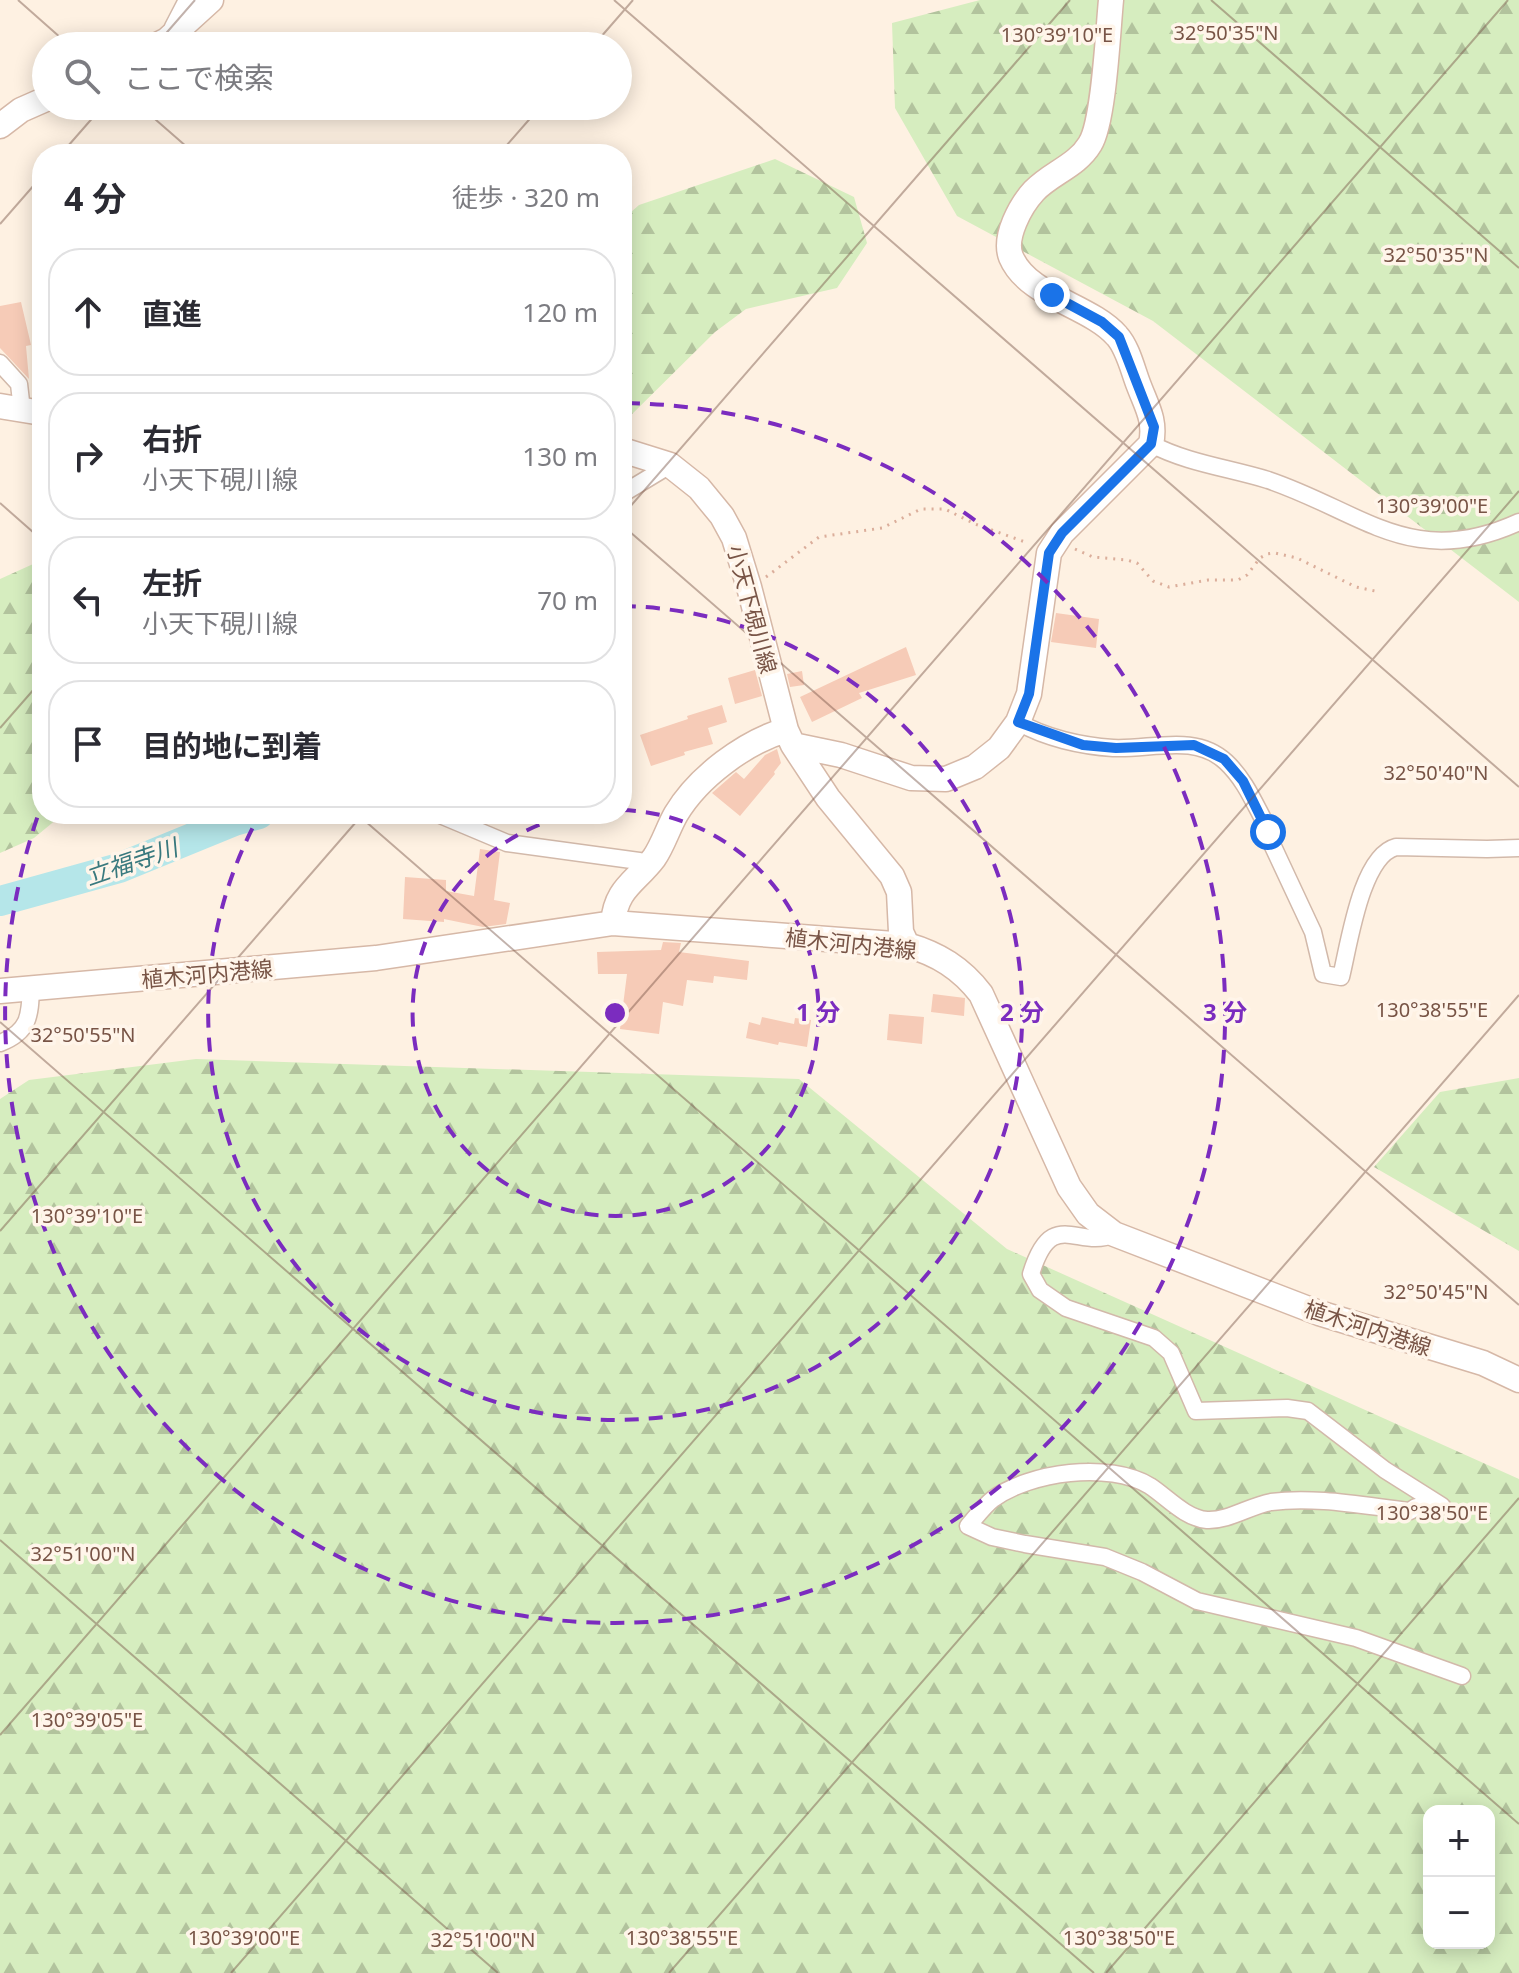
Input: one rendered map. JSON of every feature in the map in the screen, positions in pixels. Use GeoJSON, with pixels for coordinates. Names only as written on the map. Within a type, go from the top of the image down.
{"type":"FeatureCollection","features":[{"type":"Feature","properties":{"kind":"main road"},"geometry":{"type":"LineString","coordinates":[[174,32],[211,0]]}},
{"type":"Feature","properties":{"kind":"main road"},"geometry":{"type":"LineString","coordinates":[[613,923],[614,909],[622,891],[654,857],[677,812],[699,783],[734,756],[772,734],[911,778],[946,779],[975,767],[999,748],[1018,722],[1029,694],[1049,553],[1060,535],[1151,444],[1154,427],[1119,337],[1102,322],[1027,278],[1011,256],[1010,238],[1017,217],[1035,190],[1070,165],[1091,143],[1098,120],[1111,0]]}},
{"type":"Feature","properties":{"kind":"main road"},"geometry":{"type":"LineString","coordinates":[[0,126],[32,105]]}},
{"type":"Feature","properties":{"kind":"main road","name":"小天下硯川線"},"geometry":{"type":"LineString","coordinates":[[632,453],[670,465],[699,488],[722,516],[734,538],[749,587],[789,737],[828,798],[884,862],[892,876],[899,892],[901,932],[907,945]]}},
{"type":"Feature","properties":{"kind":"main road","name":"植木河内港線"},"geometry":{"type":"LineString","coordinates":[[0,991],[376,958],[613,923],[907,945],[943,958],[969,978],[981,994],[1069,1187],[1088,1214],[1114,1234],[1319,1313],[1483,1363],[1519,1380]]}},
{"type":"Feature","properties":{"kind":"street"},"geometry":{"type":"LineString","coordinates":[[168,32],[187,0]]}},
{"type":"Feature","properties":{"kind":"street"},"geometry":{"type":"LineString","coordinates":[[0,363],[19,384],[21,410]]}},
{"type":"Feature","properties":{"kind":"street"},"geometry":{"type":"LineString","coordinates":[[1151,444],[1175,457],[1220,466],[1272,482],[1358,520],[1413,539],[1442,541],[1480,537],[1519,522]]}},
{"type":"Feature","properties":{"kind":"street"},"geometry":{"type":"LineString","coordinates":[[632,488],[670,465]]}},
{"type":"Feature","properties":{"kind":"street"},"geometry":{"type":"LineString","coordinates":[[1018,722],[1083,745],[1116,748],[1194,745],[1224,759],[1243,781],[1263,819],[1263,825],[1313,932],[1323,974],[1341,977],[1360,897],[1371,869],[1385,849],[1519,848]]}},
{"type":"Feature","properties":{"kind":"street"},"geometry":{"type":"LineString","coordinates":[[462,824],[507,843],[639,861],[647,865]]}},
{"type":"Feature","properties":{"kind":"street"},"geometry":{"type":"LineString","coordinates":[[0,1043],[16,1037],[30,1017],[31,988]]}},
{"type":"Feature","properties":{"kind":"street"},"geometry":{"type":"LineString","coordinates":[[1114,1234],[1106,1238],[1064,1233],[1052,1237],[1037,1255],[1031,1274],[1040,1290],[1066,1308],[1154,1338],[1171,1353],[1196,1411],[1287,1408],[1308,1411],[1385,1470],[1442,1506],[1416,1507],[1410,1511],[1315,1502],[1272,1502],[1219,1520],[1203,1520],[1179,1508],[1147,1484],[1121,1476],[1077,1471],[1027,1482],[993,1499],[968,1526],[992,1537],[1105,1557],[1142,1572],[1197,1601],[1356,1638],[1462,1676]]}},
{"type":"Feature","properties":{"kind":"path"},"geometry":{"type":"LineString","coordinates":[[749,587],[819,537],[882,528],[921,509],[945,509],[975,524],[1028,543]]}},
{"type":"Feature","properties":{"kind":"path"},"geometry":{"type":"LineString","coordinates":[[1060,535],[1073,548],[1093,557],[1137,563],[1153,581],[1169,587],[1208,580],[1238,580],[1247,575],[1260,558],[1275,553],[1297,558],[1356,587],[1375,591]]}},
{"type":"Feature","properties":{"kind":"green space"},"geometry":{"type":"Polygon","coordinates":[[[980,0],[1519,0],[1519,602],[1153,321],[957,216],[895,108],[892,23],[980,0]]]}},
{"type":"Feature","properties":{"kind":"green space"},"geometry":{"type":"Polygon","coordinates":[[[775,159],[854,197],[867,243],[837,288],[746,309],[715,332],[632,414],[632,211],[639,205],[775,159]]]}},
{"type":"Feature","properties":{"kind":"green space"},"geometry":{"type":"Polygon","coordinates":[[[32,565],[32,824],[51,824],[34,838],[0,853],[0,579],[32,565]]]}},
{"type":"Feature","properties":{"kind":"green space"},"geometry":{"type":"Polygon","coordinates":[[[196,1059],[799,1079],[1007,1249],[1519,1479],[1519,1973],[0,1973],[0,1099],[29,1080],[196,1059]]]}},
{"type":"Feature","properties":{"kind":"green space"},"geometry":{"type":"Polygon","coordinates":[[[1519,1078],[1519,1251],[1374,1167],[1440,1092],[1519,1078]]]}},
{"type":"Feature","properties":{"kind":"building"},"geometry":{"type":"Polygon","coordinates":[[[21,302],[31,345],[26,346],[29,379],[0,348],[0,306],[21,302]]]}},
{"type":"Feature","properties":{"kind":"building"},"geometry":{"type":"Polygon","coordinates":[[[1056,613],[1099,619],[1096,648],[1051,642],[1056,613]]]}},
{"type":"Feature","properties":{"kind":"building"},"geometry":{"type":"Polygon","coordinates":[[[906,647],[916,675],[859,693],[862,698],[812,722],[800,697],[906,647]]]}},
{"type":"Feature","properties":{"kind":"building"},"geometry":{"type":"Polygon","coordinates":[[[755,670],[762,696],[735,704],[728,678],[755,670]]]}},
{"type":"Feature","properties":{"kind":"building"},"geometry":{"type":"Polygon","coordinates":[[[802,671],[804,685],[790,687],[787,674],[802,671]]]}},
{"type":"Feature","properties":{"kind":"building"},"geometry":{"type":"Polygon","coordinates":[[[722,705],[727,722],[708,728],[713,744],[651,766],[640,735],[722,705]]]}},
{"type":"Feature","properties":{"kind":"building"},"geometry":{"type":"Polygon","coordinates":[[[777,749],[781,763],[775,774],[740,816],[712,793],[736,772],[744,779],[765,755],[777,749]]]}},
{"type":"Feature","properties":{"kind":"building"},"geometry":{"type":"Polygon","coordinates":[[[480,849],[500,852],[494,900],[510,903],[506,924],[483,927],[444,919],[444,922],[403,919],[405,877],[446,880],[446,891],[474,896],[480,849]]]}},
{"type":"Feature","properties":{"kind":"building"},"geometry":{"type":"Polygon","coordinates":[[[663,942],[681,943],[679,952],[749,961],[747,980],[714,976],[713,983],[687,980],[683,1006],[663,1002],[659,1034],[620,1029],[627,974],[598,974],[597,952],[661,950],[663,942]]]}},
{"type":"Feature","properties":{"kind":"building"},"geometry":{"type":"Polygon","coordinates":[[[933,994],[965,998],[964,1016],[931,1012],[933,994]]]}},
{"type":"Feature","properties":{"kind":"building"},"geometry":{"type":"Polygon","coordinates":[[[889,1014],[924,1017],[922,1044],[887,1040],[889,1014]]]}},
{"type":"Feature","properties":{"kind":"building"},"geometry":{"type":"Polygon","coordinates":[[[762,1017],[794,1024],[795,1018],[811,1020],[807,1047],[746,1038],[749,1022],[760,1025],[762,1017]]]}},
{"type":"Feature","properties":{"kind":"waterway","name":"立福寺川"},"geometry":{"type":"LineString","coordinates":[[0,901],[119,868],[227,824]]}},
{"type":"Feature","properties":{"kind":"route"},"geometry":{"type":"LineString","coordinates":[[1052,295],[1102,322],[1119,337],[1154,427],[1151,444],[1062,533],[1049,553],[1029,694],[1018,722],[1083,745],[1116,748],[1194,745],[1224,759],[1243,781],[1268,832]]}}]}
